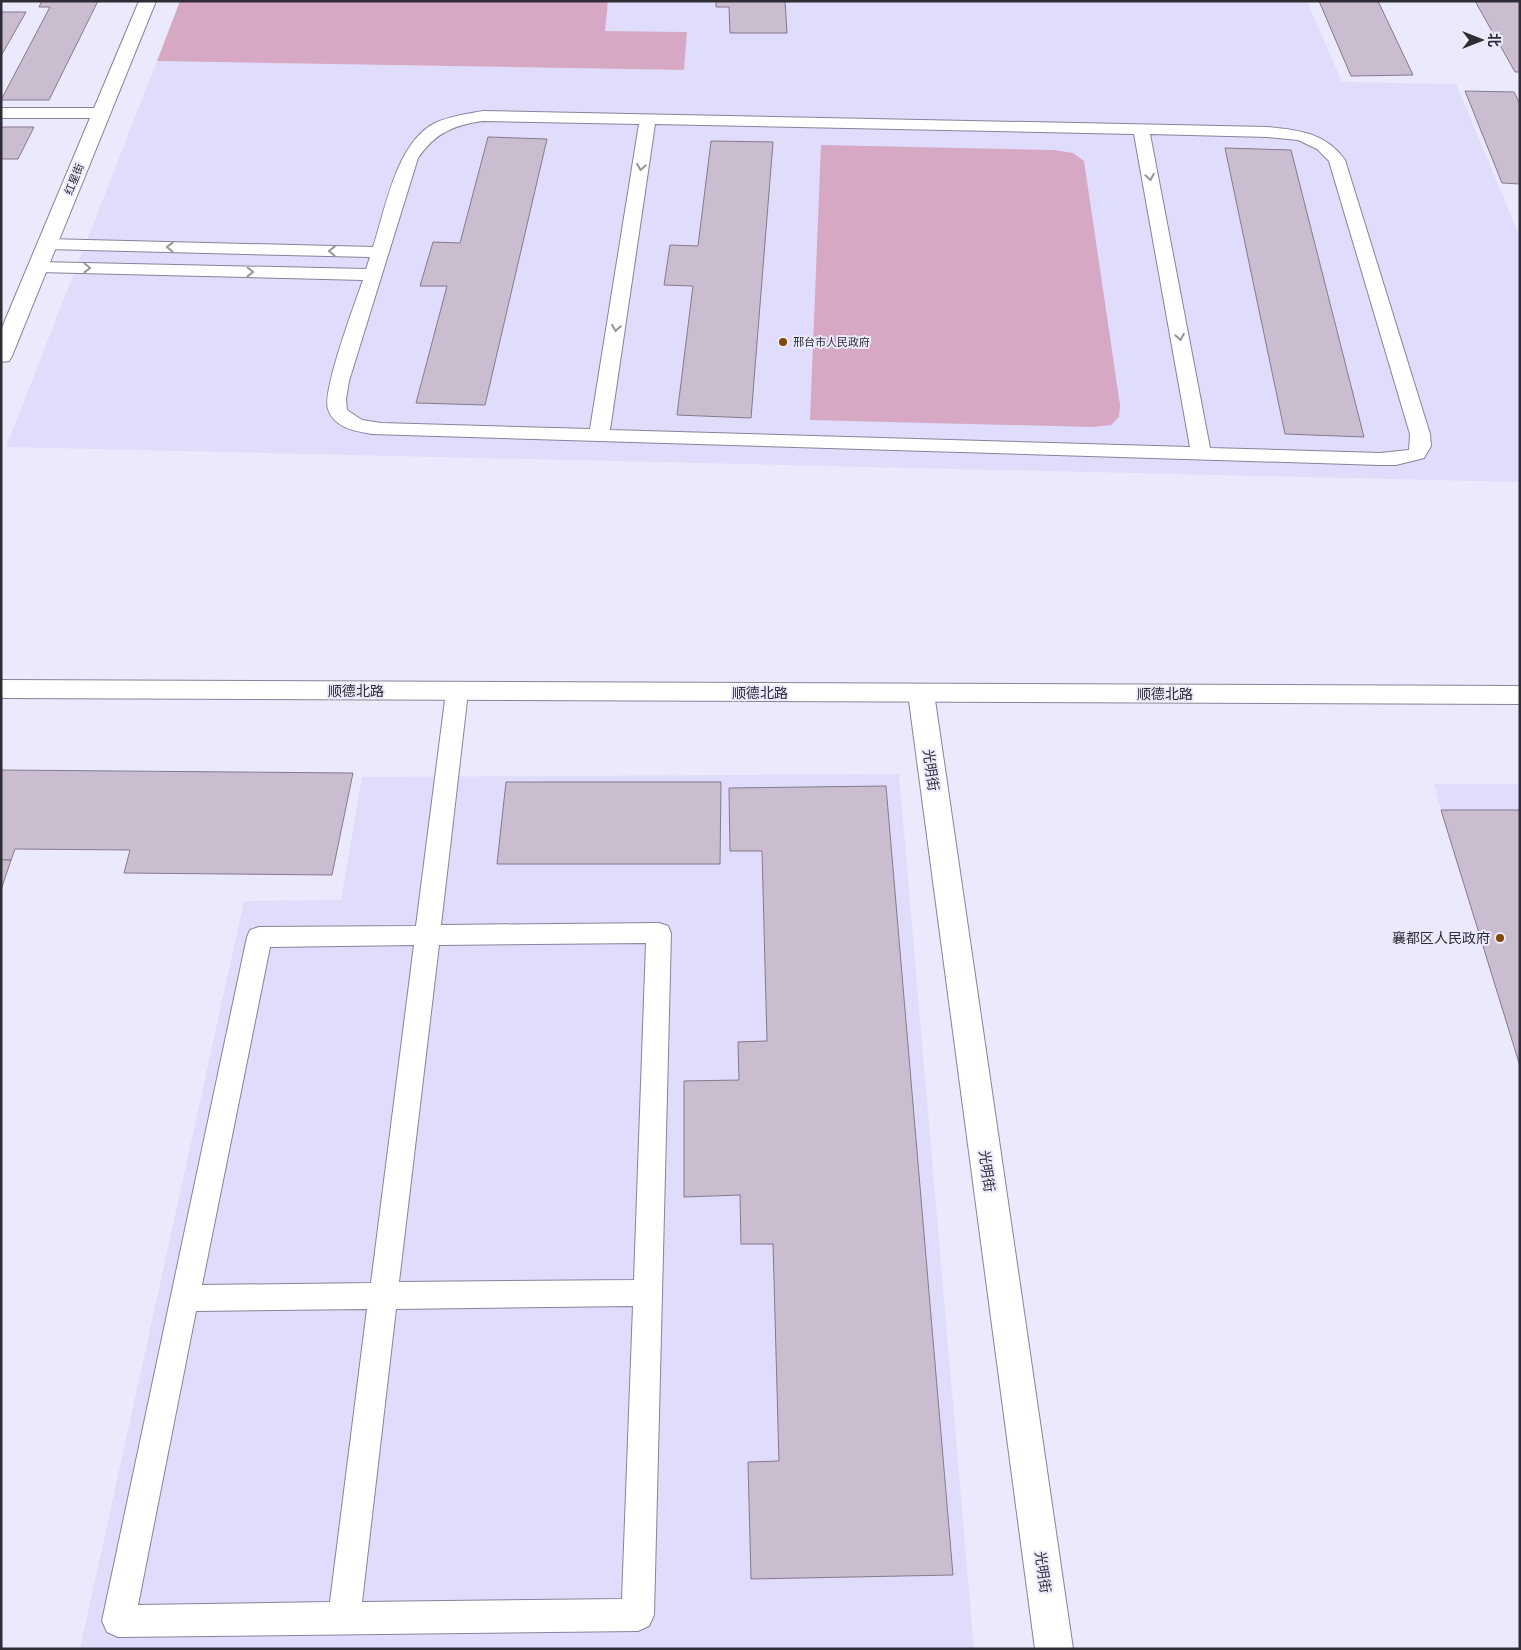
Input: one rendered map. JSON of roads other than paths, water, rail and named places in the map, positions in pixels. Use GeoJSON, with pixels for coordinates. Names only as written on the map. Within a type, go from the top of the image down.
{"type":"FeatureCollection","features":[{"type":"Feature","properties":{"kind":"street","name":"红星街"},"geometry":{"type":"LineString","coordinates":[[1,356],[148,1]]}},
{"type":"Feature","properties":{"kind":"street","name":"顺德北路"},"geometry":{"type":"LineString","coordinates":[[1,689],[1520,695]]}},
{"type":"Feature","properties":{"kind":"street","name":"光明街"},"geometry":{"type":"LineString","coordinates":[[920,693],[1054,1649]]}},
{"type":"Feature","properties":{"kind":"lane"},"geometry":{"type":"LineString","coordinates":[[1,113],[102,113]]}},
{"type":"Feature","properties":{"kind":"lane"},"geometry":{"type":"LineString","coordinates":[[483,116],[1141,129],[1268,132],[1297,135],[1322,143],[1330,151],[1337,160],[1420,434],[1421,446],[1417,454],[1396,459],[388,429],[364,427],[351,423],[340,413],[336,402],[410,158],[427,134],[449,122],[483,116]]}},
{"type":"Feature","properties":{"kind":"lane"},"geometry":{"type":"LineString","coordinates":[[599,436],[648,119]]}},
{"type":"Feature","properties":{"kind":"lane"},"geometry":{"type":"LineString","coordinates":[[1141,129],[1201,453]]}},
{"type":"Feature","properties":{"kind":"lane"},"geometry":{"type":"LineString","coordinates":[[47,244],[381,252]]}},
{"type":"Feature","properties":{"kind":"lane"},"geometry":{"type":"LineString","coordinates":[[38,267],[374,275]]}},
{"type":"Feature","properties":{"kind":"lane"},"geometry":{"type":"LineString","coordinates":[[344,1618],[456,692]]}},
{"type":"Feature","properties":{"kind":"lane"},"geometry":{"type":"LineString","coordinates":[[659,933],[638,1615],[118,1621],[259,937],[427,935],[659,933]]}},
{"type":"Feature","properties":{"kind":"lane"},"geometry":{"type":"LineString","coordinates":[[184,1298],[647,1294]]}},
{"type":"Feature","properties":{"kind":"place","name":"邢台市人民政府"},"geometry":{"type":"Point","coordinates":[783,342]}},
{"type":"Feature","properties":{"kind":"place","name":"襄都区人民政府"},"geometry":{"type":"Point","coordinates":[1500,938]}}]}
